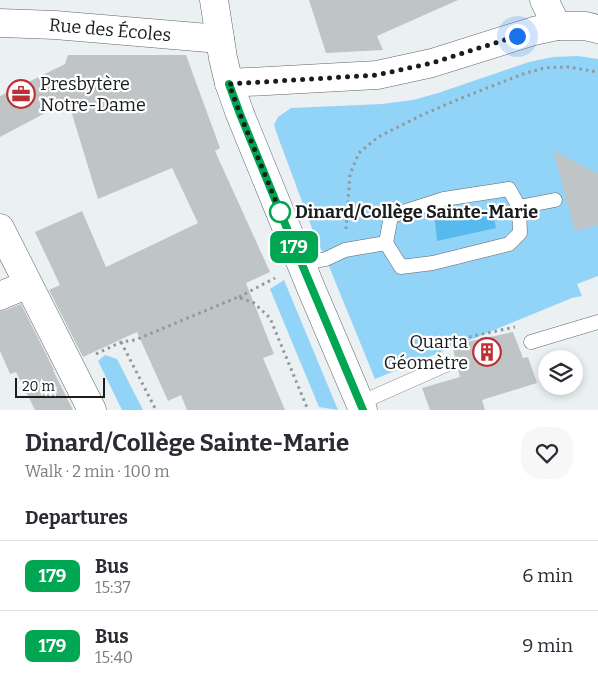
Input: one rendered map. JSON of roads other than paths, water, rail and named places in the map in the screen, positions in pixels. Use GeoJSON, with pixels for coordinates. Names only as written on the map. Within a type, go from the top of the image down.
{"type":"FeatureCollection","features":[{"type":"Feature","properties":{"kind":"street"},"geometry":{"type":"LineString","coordinates":[[214,0],[229,84],[301,264],[361,406]]}},
{"type":"Feature","properties":{"kind":"street"},"geometry":{"type":"LineString","coordinates":[[544,0],[557,26]]}},
{"type":"Feature","properties":{"kind":"street","name":"Rue des Écoles"},"geometry":{"type":"LineString","coordinates":[[0,23],[54,25],[220,39]]}},
{"type":"Feature","properties":{"kind":"street"},"geometry":{"type":"LineString","coordinates":[[229,84],[377,75],[432,63],[534,31],[557,26],[586,26],[598,29]]}},
{"type":"Feature","properties":{"kind":"street"},"geometry":{"type":"LineString","coordinates":[[0,228],[92,410]]}},
{"type":"Feature","properties":{"kind":"street"},"geometry":{"type":"LineString","coordinates":[[0,296],[28,284]]}},
{"type":"Feature","properties":{"kind":"lane"},"geometry":{"type":"LineString","coordinates":[[509,190],[519,208],[520,233],[509,244],[433,263],[401,267],[386,243],[391,216],[444,199],[509,190]]}},
{"type":"Feature","properties":{"kind":"lane"},"geometry":{"type":"LineString","coordinates":[[519,208],[555,200]]}},
{"type":"Feature","properties":{"kind":"lane"},"geometry":{"type":"LineString","coordinates":[[301,264],[326,258],[345,250],[386,243]]}},
{"type":"Feature","properties":{"kind":"lane"},"geometry":{"type":"LineString","coordinates":[[531,342],[598,322]]}},
{"type":"Feature","properties":{"kind":"lane"},"geometry":{"type":"LineString","coordinates":[[361,406],[448,364]]}},
{"type":"Feature","properties":{"kind":"place","name":"Presbytère Notre-Dame"},"geometry":{"type":"Point","coordinates":[21,94]}},
{"type":"Feature","properties":{"kind":"place","name":"Dinard/Collège Sainte-Marie"},"geometry":{"type":"Point","coordinates":[280,212]}},
{"type":"Feature","properties":{"kind":"place","name":"Quarta Géomètre"},"geometry":{"type":"Point","coordinates":[487,352]}}]}
